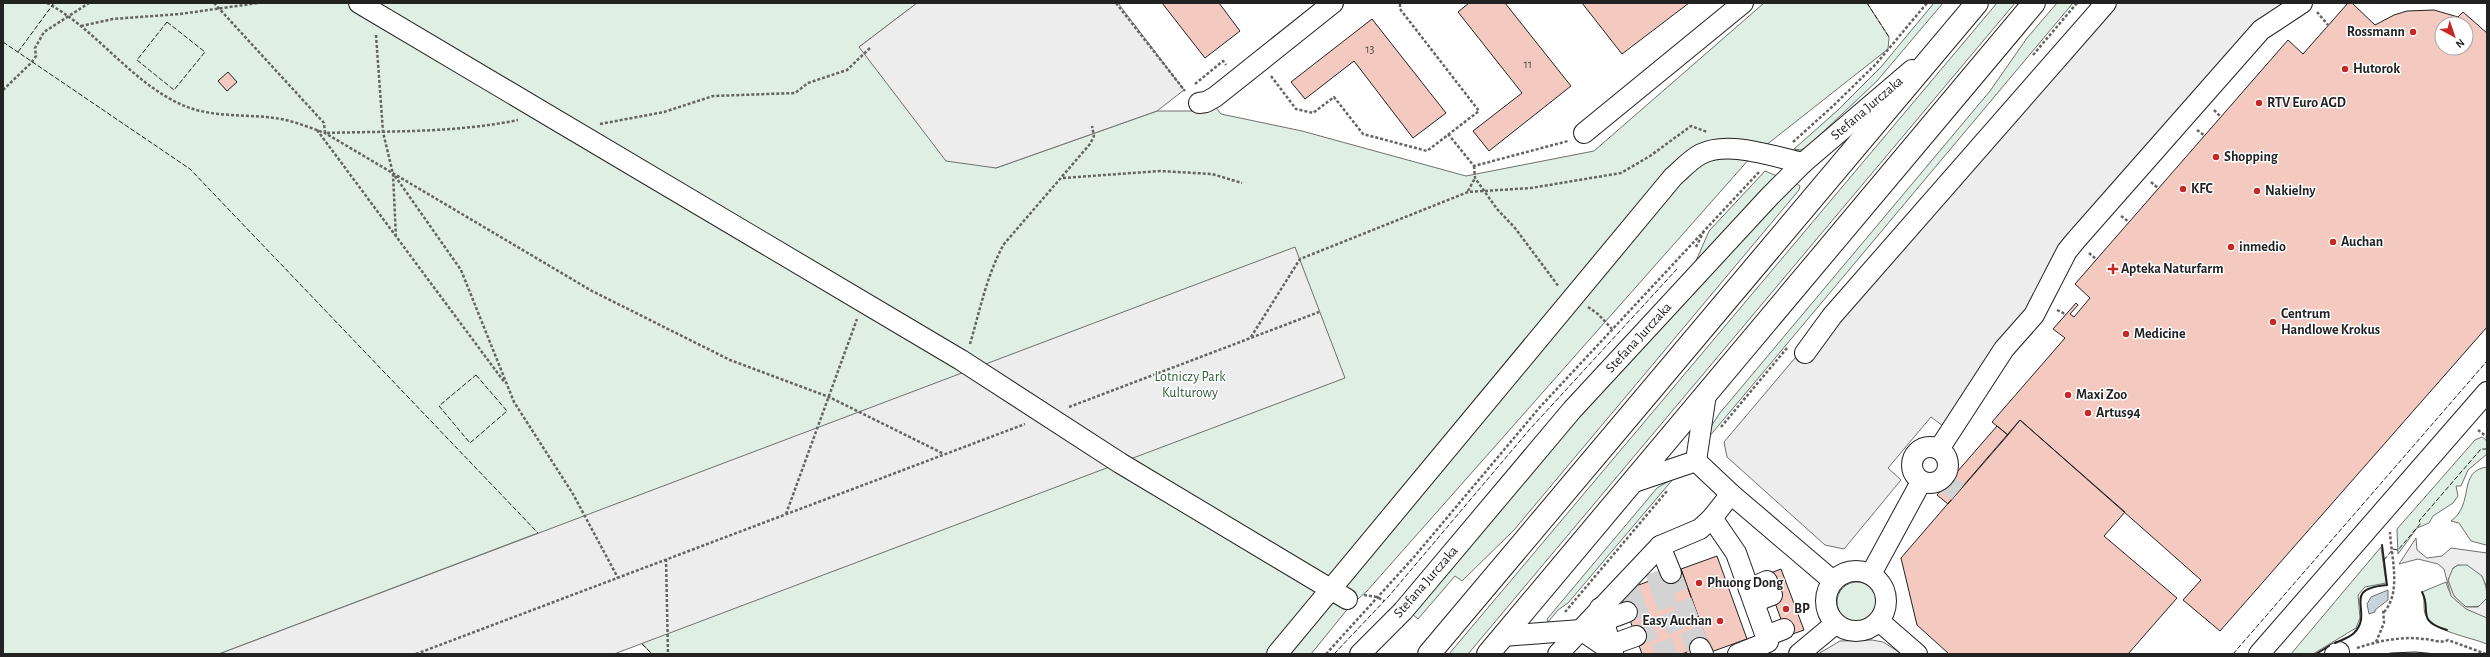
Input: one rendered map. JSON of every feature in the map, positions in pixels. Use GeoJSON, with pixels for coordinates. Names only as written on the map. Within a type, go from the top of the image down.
{"type":"FeatureCollection","features":[{"type":"Feature","properties":{"kind":"main road"},"geometry":{"type":"LineString","coordinates":[[1429,654],[1977,3]]}},
{"type":"Feature","properties":{"kind":"main road"},"geometry":{"type":"LineString","coordinates":[[1488,654],[2034,3]]}},
{"type":"Feature","properties":{"kind":"street"},"geometry":{"type":"LineString","coordinates":[[1199,103],[1206,102],[1215,97],[1236,78],[1333,3]]}},
{"type":"Feature","properties":{"kind":"street"},"geometry":{"type":"LineString","coordinates":[[1584,133],[1743,3]]}},
{"type":"Feature","properties":{"kind":"street"},"geometry":{"type":"LineString","coordinates":[[1805,353],[1832,316],[2106,3]]}},
{"type":"Feature","properties":{"kind":"street"},"geometry":{"type":"LineString","coordinates":[[1939,449],[2004,349],[2034,315],[2067,251],[2261,30],[2302,3]]}},
{"type":"Feature","properties":{"kind":"street"},"geometry":{"type":"LineString","coordinates":[[367,8],[962,360],[1120,463],[1339,594]]}},
{"type":"Feature","properties":{"kind":"street","name":"Stefana Jurczaka"},"geometry":{"type":"LineString","coordinates":[[1360,654],[1399,615],[1572,410],[1770,196],[1803,163],[1941,45]]}},
{"type":"Feature","properties":{"kind":"street"},"geometry":{"type":"LineString","coordinates":[[1277,654],[1339,594],[1574,299],[1673,178],[1686,165],[1700,154],[1714,149],[1732,148],[1803,163]]}},
{"type":"Feature","properties":{"kind":"street"},"geometry":{"type":"LineString","coordinates":[[2259,654],[2487,392]]}},
{"type":"Feature","properties":{"kind":"street"},"geometry":{"type":"LineString","coordinates":[[1696,461],[1706,394]]}},
{"type":"Feature","properties":{"kind":"street"},"geometry":{"type":"LineString","coordinates":[[1925,448],[1939,449],[1948,461],[1948,470],[1945,481],[1933,484],[1921,482],[1915,477],[1912,469],[1914,456],[1925,448]]}},
{"type":"Feature","properties":{"kind":"street"},"geometry":{"type":"LineString","coordinates":[[1631,484],[1696,461]]}},
{"type":"Feature","properties":{"kind":"street"},"geometry":{"type":"LineString","coordinates":[[1696,461],[1731,494],[1833,581]]}},
{"type":"Feature","properties":{"kind":"street"},"geometry":{"type":"LineString","coordinates":[[1871,574],[1921,482]]}},
{"type":"Feature","properties":{"kind":"street"},"geometry":{"type":"LineString","coordinates":[[1563,652],[1581,630],[1612,607],[1660,546],[1700,530],[1712,518],[1731,494]]}},
{"type":"Feature","properties":{"kind":"street"},"geometry":{"type":"LineString","coordinates":[[1712,518],[1736,553],[1768,642],[1738,654]]}},
{"type":"Feature","properties":{"kind":"street"},"geometry":{"type":"LineString","coordinates":[[1660,546],[1671,573]]}},
{"type":"Feature","properties":{"kind":"street"},"geometry":{"type":"LineString","coordinates":[[1856,571],[1871,574],[1882,585],[1886,596],[1885,610],[1880,621],[1872,627],[1858,632],[1844,629],[1835,624],[1829,615],[1825,601],[1833,581],[1847,572],[1856,571]]}},
{"type":"Feature","properties":{"kind":"street"},"geometry":{"type":"LineString","coordinates":[[1751,596],[1770,588]]}},
{"type":"Feature","properties":{"kind":"street"},"geometry":{"type":"LineString","coordinates":[[1612,607],[1612,650]]}},
{"type":"Feature","properties":{"kind":"street"},"geometry":{"type":"LineString","coordinates":[[1880,621],[1917,654]]}},
{"type":"Feature","properties":{"kind":"street"},"geometry":{"type":"LineString","coordinates":[[1763,630],[1782,622]]}},
{"type":"Feature","properties":{"kind":"street"},"geometry":{"type":"LineString","coordinates":[[1799,654],[1835,624]]}},
{"type":"Feature","properties":{"kind":"street"},"geometry":{"type":"LineString","coordinates":[[1503,636],[1581,630],[1612,650]]}},
{"type":"Feature","properties":{"kind":"street"},"geometry":{"type":"LineString","coordinates":[[1612,650],[1636,636]]}},
{"type":"Feature","properties":{"kind":"path"},"geometry":{"type":"LineString","coordinates":[[47,3],[69,17],[133,71],[179,104],[212,114],[282,119],[325,132],[383,132],[497,124],[523,119],[531,105]]}},
{"type":"Feature","properties":{"kind":"path"},"geometry":{"type":"LineString","coordinates":[[3,90],[31,63],[36,56],[36,48],[44,32],[89,3]]}},
{"type":"Feature","properties":{"kind":"path"},"geometry":{"type":"LineString","coordinates":[[214,3],[324,123],[325,132]]}},
{"type":"Feature","properties":{"kind":"path"},"geometry":{"type":"LineString","coordinates":[[80,26],[113,19],[180,14],[258,3]]}},
{"type":"Feature","properties":{"kind":"path"},"geometry":{"type":"LineString","coordinates":[[1116,3],[1186,92],[1223,61],[1236,78]]}},
{"type":"Feature","properties":{"kind":"path"},"geometry":{"type":"LineString","coordinates":[[1259,61],[1296,109],[1313,114],[1334,97],[1363,134],[1427,151],[1478,111],[1400,9],[1400,3]]}},
{"type":"Feature","properties":{"kind":"path"},"geometry":{"type":"LineString","coordinates":[[367,8],[383,132],[393,174],[396,238]]}},
{"type":"Feature","properties":{"kind":"path"},"geometry":{"type":"LineString","coordinates":[[2320,17],[2328,25]]}},
{"type":"Feature","properties":{"kind":"path"},"geometry":{"type":"LineString","coordinates":[[589,139],[598,124],[664,112],[713,96],[795,93],[808,83],[847,70],[871,48]]}},
{"type":"Feature","properties":{"kind":"path"},"geometry":{"type":"LineString","coordinates":[[970,346],[990,276],[998,254],[1004,244],[1090,144],[1094,136],[1092,126]]}},
{"type":"Feature","properties":{"kind":"path"},"geometry":{"type":"LineString","coordinates":[[1250,338],[1300,259],[1468,192],[1531,188],[1621,173],[1650,156],[1691,126],[1713,134],[1732,148]]}},
{"type":"Feature","properties":{"kind":"path"},"geometry":{"type":"LineString","coordinates":[[316,130],[507,386]]}},
{"type":"Feature","properties":{"kind":"path"},"geometry":{"type":"LineString","coordinates":[[325,132],[393,174],[592,291],[730,360],[829,398],[944,454]]}},
{"type":"Feature","properties":{"kind":"path"},"geometry":{"type":"LineString","coordinates":[[1474,166],[1575,140],[1584,133]]}},
{"type":"Feature","properties":{"kind":"path"},"geometry":{"type":"LineString","coordinates":[[1448,134],[1474,166],[1475,178],[1484,191],[1557,284],[1574,299],[1598,314],[1612,330]]}},
{"type":"Feature","properties":{"kind":"path"},"geometry":{"type":"LineString","coordinates":[[1062,178],[1160,171],[1212,174],[1242,183]]}},
{"type":"Feature","properties":{"kind":"path"},"geometry":{"type":"LineString","coordinates":[[393,174],[461,270],[507,386],[525,422],[573,494],[618,578]]}},
{"type":"Feature","properties":{"kind":"path"},"geometry":{"type":"LineString","coordinates":[[1468,192],[1475,178]]}},
{"type":"Feature","properties":{"kind":"path"},"geometry":{"type":"LineString","coordinates":[[786,514],[857,317],[866,304]]}},
{"type":"Feature","properties":{"kind":"path"},"geometry":{"type":"LineString","coordinates":[[416,654],[1319,312]]}},
{"type":"Feature","properties":{"kind":"path"},"geometry":{"type":"LineString","coordinates":[[2477,429],[2487,437]]}},
{"type":"Feature","properties":{"kind":"path"},"geometry":{"type":"LineString","coordinates":[[1569,609],[1670,488]]}},
{"type":"Feature","properties":{"kind":"path"},"geometry":{"type":"LineString","coordinates":[[2376,642],[2384,623],[2383,610],[2392,602],[2394,587],[2390,530]]}},
{"type":"Feature","properties":{"kind":"path"},"geometry":{"type":"LineString","coordinates":[[666,559],[668,654]]}},
{"type":"Feature","properties":{"kind":"path"},"geometry":{"type":"LineString","coordinates":[[1377,597],[1384,601]]}},
{"type":"Feature","properties":{"kind":"path"},"geometry":{"type":"LineString","coordinates":[[2341,652],[2376,642],[2411,638],[2444,642],[2448,640],[2486,654]]}},
{"type":"Feature","properties":{"kind":"green space","name":"Lotniczy Park Kulturowy"},"geometry":{"type":"Polygon","coordinates":[[[3,3],[917,3],[859,47],[996,168],[1157,111],[1208,111],[1215,106],[1221,114],[1302,131],[1466,176],[1594,151],[1764,3],[1867,3],[1889,37],[1888,49],[1751,157],[1367,591],[1350,606],[1311,654],[652,654],[538,533],[219,654],[3,654],[3,3]]]}},
{"type":"Feature","properties":{"kind":"green space"},"geometry":{"type":"Polygon","coordinates":[[[1934,3],[1943,3],[1877,81],[1807,147],[1801,150],[1794,149],[1838,110],[1881,67],[1934,3]]]}},
{"type":"Feature","properties":{"kind":"green space"},"geometry":{"type":"Polygon","coordinates":[[[1997,3],[2015,3],[1468,654],[1449,654],[1997,3]]]}},
{"type":"Feature","properties":{"kind":"green space"},"geometry":{"type":"Polygon","coordinates":[[[2057,3],[2073,3],[1708,438],[1709,430],[1719,414],[1990,91],[2027,38],[2057,3]]]}},
{"type":"Feature","properties":{"kind":"green space"},"geometry":{"type":"Polygon","coordinates":[[[1765,171],[1777,176],[1693,268],[1709,231],[1765,171]]]}},
{"type":"Feature","properties":{"kind":"green space"},"geometry":{"type":"Polygon","coordinates":[[[1795,182],[1800,186],[1799,190],[1514,530],[1462,581],[1455,576],[1418,619],[1411,613],[1550,447],[1795,182]]]}},
{"type":"Feature","properties":{"kind":"green space"},"geometry":{"type":"Polygon","coordinates":[[[2482,437],[2487,441],[2487,454],[2468,470],[2461,486],[2456,486],[2458,496],[2453,503],[2433,516],[2429,523],[2417,528],[2398,554],[2397,529],[2475,440],[2482,437]]]}},
{"type":"Feature","properties":{"kind":"green space"},"geometry":{"type":"Polygon","coordinates":[[[2487,467],[2486,545],[2471,541],[2459,523],[2451,521],[2463,506],[2469,481],[2472,475],[2478,470],[2487,467]]]}},
{"type":"Feature","properties":{"kind":"green space"},"geometry":{"type":"Polygon","coordinates":[[[1674,478],[1568,603],[1558,610],[1548,622],[1547,619],[1657,488],[1674,478]]]}},
{"type":"Feature","properties":{"kind":"green space"},"geometry":{"type":"Polygon","coordinates":[[[2381,547],[2386,583],[2365,587],[2358,595],[2360,618],[2356,628],[2313,654],[2291,654],[2381,547]]]}},
{"type":"Feature","properties":{"kind":"green space"},"geometry":{"type":"Polygon","coordinates":[[[2465,564],[2471,566],[2476,569],[2483,579],[2487,592],[2487,598],[2481,606],[2466,607],[2452,593],[2448,581],[2449,575],[2452,569],[2458,565],[2465,564]]]}},
{"type":"Feature","properties":{"kind":"green space"},"geometry":{"type":"Polygon","coordinates":[[[1857,582],[1865,584],[1871,588],[1875,594],[1877,602],[1875,610],[1871,616],[1865,620],[1857,622],[1849,620],[1843,616],[1839,610],[1837,602],[1839,594],[1843,588],[1849,584],[1857,582]]]}},
{"type":"Feature","properties":{"kind":"green space"},"geometry":{"type":"Polygon","coordinates":[[[2446,582],[2452,596],[2468,608],[2487,618],[2487,644],[2445,630],[2431,622],[2426,616],[2422,592],[2446,582]]]}},
{"type":"Feature","properties":{"kind":"shaded area"},"geometry":{"type":"Polygon","coordinates":[[[917,3],[1118,3],[1184,90],[1157,111],[996,168],[946,161],[859,47],[917,3]]]}},
{"type":"Feature","properties":{"kind":"shaded area"},"geometry":{"type":"Polygon","coordinates":[[[2095,3],[2287,3],[2253,26],[2054,254],[2021,319],[1943,426],[1931,417],[1888,468],[1901,480],[1844,549],[1825,545],[1727,457],[1724,442],[2095,3]]]}},
{"type":"Feature","properties":{"kind":"shaded area"},"geometry":{"type":"Polygon","coordinates":[[[1295,247],[1345,378],[614,654],[219,654],[1295,247]]]}},
{"type":"Feature","properties":{"kind":"shaded area"},"geometry":{"type":"Polygon","coordinates":[[[2416,538],[2417,550],[2427,558],[2442,556],[2451,548],[2487,553],[2487,588],[2482,576],[2467,565],[2458,565],[2453,568],[2448,580],[2454,596],[2466,607],[2478,607],[2487,598],[2487,618],[2466,609],[2451,596],[2444,569],[2438,564],[2418,559],[2399,564],[2416,538]]]}},
{"type":"Feature","properties":{"kind":"shaded area"},"geometry":{"type":"Polygon","coordinates":[[[2388,590],[2388,600],[2375,610],[2375,612],[2369,614],[2367,604],[2371,597],[2388,590]]]}},
{"type":"Feature","properties":{"kind":"shaded area"},"geometry":{"type":"Polygon","coordinates":[[[1872,640],[1883,642],[1902,654],[1818,654],[1840,641],[1872,640]]]}},
{"type":"Feature","properties":{"kind":"building"},"geometry":{"type":"Polygon","coordinates":[[[1162,3],[1219,3],[1240,31],[1205,58],[1162,3]]]}},
{"type":"Feature","properties":{"kind":"building"},"geometry":{"type":"Polygon","coordinates":[[[1469,3],[1505,3],[1571,86],[1489,151],[1473,131],[1522,93],[1458,12],[1469,3]]]}},
{"type":"Feature","properties":{"kind":"building"},"geometry":{"type":"Polygon","coordinates":[[[1582,3],[1689,3],[1622,54],[1582,3]]]}},
{"type":"Feature","properties":{"kind":"building","name":"Centrum Handlowe Krokus"},"geometry":{"type":"Polygon","coordinates":[[[2348,3],[2352,3],[2375,25],[2394,15],[2407,11],[2434,10],[2455,16],[2434,16],[2434,56],[2474,56],[2474,22],[2487,33],[2487,327],[2220,631],[2183,600],[2201,580],[2020,420],[2008,435],[1992,422],[2065,338],[2053,329],[2076,303],[2078,305],[2070,314],[2074,317],[2090,298],[2075,284],[2288,40],[2303,54],[2348,3]]]}},
{"type":"Feature","properties":{"kind":"building","name":"Centrum Handlowe Krokus"},"geometry":{"type":"Polygon","coordinates":[[[2463,12],[2468,16],[2459,16],[2463,12]]]}},
{"type":"Feature","properties":{"kind":"building"},"geometry":{"type":"Polygon","coordinates":[[[1372,19],[1446,113],[1413,138],[1354,61],[1305,99],[1291,82],[1372,19]]]}},
{"type":"Feature","properties":{"kind":"building"},"geometry":{"type":"Polygon","coordinates":[[[228,72],[237,82],[227,91],[218,81],[228,72]]]}},
{"type":"Feature","properties":{"kind":"building"},"geometry":{"type":"Polygon","coordinates":[[[2020,420],[2125,512],[2104,536],[2177,598],[2128,654],[1949,654],[1917,625],[1901,558],[2020,420]]]}},
{"type":"Feature","properties":{"kind":"building"},"geometry":{"type":"Polygon","coordinates":[[[1997,426],[2008,435],[1948,504],[1937,495],[1997,426]]]}},
{"type":"Feature","properties":{"kind":"building","name":"Easy Auchan"},"geometry":{"type":"Polygon","coordinates":[[[1717,556],[1747,639],[1711,652],[1681,569],[1717,556]]]}},
{"type":"Feature","properties":{"kind":"building"},"geometry":{"type":"Polygon","coordinates":[[[1681,569],[1708,644],[1682,654],[1642,654],[1620,592],[1681,569]]]}},
{"type":"Feature","properties":{"kind":"building","name":"BP"},"geometry":{"type":"Polygon","coordinates":[[[1781,569],[1804,630],[1787,636],[1765,575],[1781,569]]]}},
{"type":"Feature","properties":{"kind":"building"},"geometry":{"type":"Polygon","coordinates":[[[2415,652],[2437,654],[2386,654],[2391,653],[2415,652]]]}},
{"type":"Feature","properties":{"kind":"tunnel"},"geometry":{"type":"LineString","coordinates":[[1947,483],[1958,492]]}},
{"type":"Feature","properties":{"kind":"tunnel"},"geometry":{"type":"LineString","coordinates":[[1671,573],[1700,648]]}},
{"type":"Feature","properties":{"kind":"tunnel"},"geometry":{"type":"LineString","coordinates":[[1621,595],[1672,576]]}},
{"type":"Feature","properties":{"kind":"tunnel"},"geometry":{"type":"LineString","coordinates":[[1627,612],[1679,593]]}},
{"type":"Feature","properties":{"kind":"tunnel"},"geometry":{"type":"LineString","coordinates":[[1636,636],[1688,616]]}},
{"type":"Feature","properties":{"kind":"tunnel"},"geometry":{"type":"LineString","coordinates":[[1656,654],[1697,639]]}},
{"type":"Feature","properties":{"kind":"fence"},"geometry":{"type":"LineString","coordinates":[[18,52],[54,3]]}},
{"type":"Feature","properties":{"kind":"fence"},"geometry":{"type":"LineString","coordinates":[[1867,3],[1889,37]]}},
{"type":"Feature","properties":{"kind":"fence"},"geometry":{"type":"LineString","coordinates":[[167,22],[205,52],[174,90],[137,60],[167,22]]}},
{"type":"Feature","properties":{"kind":"fence"},"geometry":{"type":"LineString","coordinates":[[3,42],[190,169],[538,533]]}},
{"type":"Feature","properties":{"kind":"fence"},"geometry":{"type":"LineString","coordinates":[[1334,654],[1389,596],[1530,429],[1677,269]]}},
{"type":"Feature","properties":{"kind":"fence"},"geometry":{"type":"LineString","coordinates":[[2233,654],[2487,361]]}},
{"type":"Feature","properties":{"kind":"fence"},"geometry":{"type":"LineString","coordinates":[[476,375],[507,411],[470,443],[439,406],[476,375]]}},
{"type":"Feature","properties":{"kind":"fence"},"geometry":{"type":"LineString","coordinates":[[2384,560],[2393,549],[2398,550],[2421,523],[2419,521],[2481,449],[2487,449]]}},
{"type":"Feature","properties":{"kind":"fence"},"geometry":{"type":"LineString","coordinates":[[642,644],[652,654]]}},
{"type":"Feature","properties":{"kind":"wall"},"geometry":{"type":"LineString","coordinates":[[2335,643],[2352,635],[2359,625],[2361,617],[2361,596],[2365,591],[2373,587],[2387,585],[2382,545]]}},
{"type":"Feature","properties":{"kind":"wall"},"geometry":{"type":"LineString","coordinates":[[2422,592],[2425,598],[2426,614],[2428,619],[2437,627],[2447,630]]}},
{"type":"Feature","properties":{"kind":"wall"},"geometry":{"type":"LineString","coordinates":[[2316,654],[2329,646]]}},
{"type":"Feature","properties":{"kind":"place","name":"Rossmann"},"geometry":{"type":"Point","coordinates":[2413,32]}},
{"type":"Feature","properties":{"kind":"place","name":"Hutorok"},"geometry":{"type":"Point","coordinates":[2345,69]}},
{"type":"Feature","properties":{"kind":"place","name":"RTV Euro AGD"},"geometry":{"type":"Point","coordinates":[2259,103]}},
{"type":"Feature","properties":{"kind":"place","name":"Shopping"},"geometry":{"type":"Point","coordinates":[2216,157]}},
{"type":"Feature","properties":{"kind":"place","name":"KFC"},"geometry":{"type":"Point","coordinates":[2183,189]}},
{"type":"Feature","properties":{"kind":"place","name":"Nakielny"},"geometry":{"type":"Point","coordinates":[2257,191]}},
{"type":"Feature","properties":{"kind":"place","name":"Auchan"},"geometry":{"type":"Point","coordinates":[2333,242]}},
{"type":"Feature","properties":{"kind":"place","name":"inmedio"},"geometry":{"type":"Point","coordinates":[2231,247]}},
{"type":"Feature","properties":{"kind":"place","name":"Apteka Naturfarm"},"geometry":{"type":"Point","coordinates":[2113,269]}},
{"type":"Feature","properties":{"kind":"place","name":"Centrum Handlowe Krokus"},"geometry":{"type":"Point","coordinates":[2273,322]}},
{"type":"Feature","properties":{"kind":"place","name":"Medicine"},"geometry":{"type":"Point","coordinates":[2126,334]}},
{"type":"Feature","properties":{"kind":"place","name":"Maxi Zoo"},"geometry":{"type":"Point","coordinates":[2068,395]}},
{"type":"Feature","properties":{"kind":"place","name":"Artus94"},"geometry":{"type":"Point","coordinates":[2088,413]}},
{"type":"Feature","properties":{"kind":"place","name":"Phuong Dong"},"geometry":{"type":"Point","coordinates":[1699,583]}},
{"type":"Feature","properties":{"kind":"place","name":"BP"},"geometry":{"type":"Point","coordinates":[1786,609]}},
{"type":"Feature","properties":{"kind":"place","name":"Easy Auchan"},"geometry":{"type":"Point","coordinates":[1720,621]}}]}
